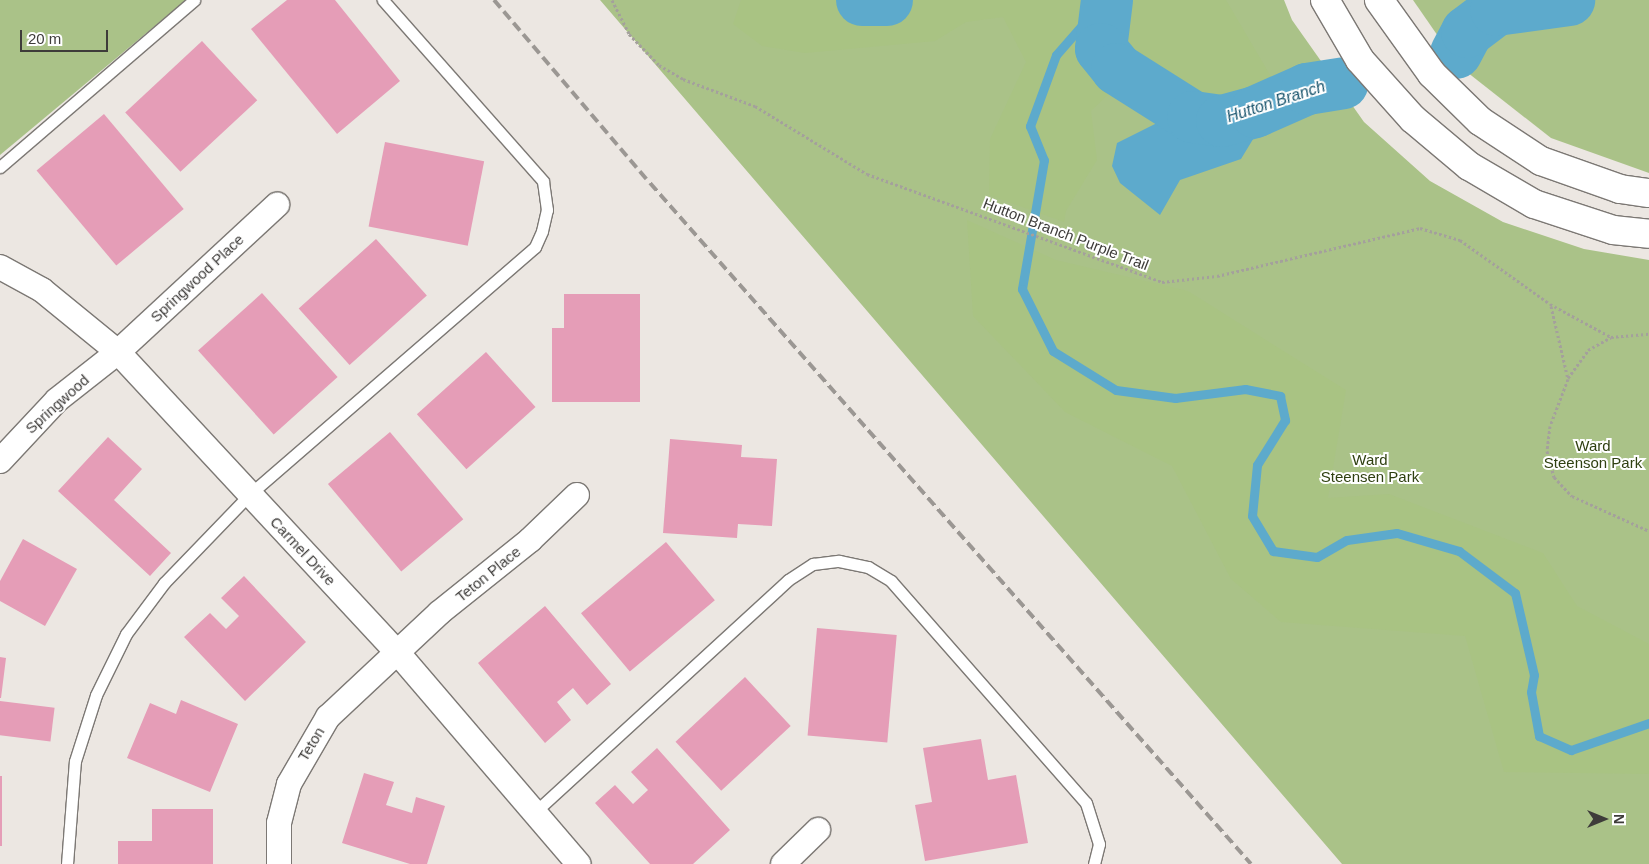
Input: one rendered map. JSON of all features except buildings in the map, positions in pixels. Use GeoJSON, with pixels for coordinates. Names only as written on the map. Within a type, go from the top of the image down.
{"type":"FeatureCollection","features":[{"type":"Feature","properties":{"kind":"street"},"geometry":{"type":"LineString","coordinates":[[1325,0],[1360,60],[1413,119],[1469,166],[1534,204],[1613,230],[1649,234]]}},
{"type":"Feature","properties":{"kind":"street"},"geometry":{"type":"LineString","coordinates":[[1379,0],[1392,25],[1432,74],[1480,121],[1541,161],[1620,189],[1649,193]]}},
{"type":"Feature","properties":{"kind":"street","name":"Springwood Place"},"geometry":{"type":"LineString","coordinates":[[118,352],[277,205]]}},
{"type":"Feature","properties":{"kind":"street","name":"Carmel Drive"},"geometry":{"type":"LineString","coordinates":[[0,267],[42,290],[118,352],[398,652],[580,864]]}},
{"type":"Feature","properties":{"kind":"street","name":"Springwood"},"geometry":{"type":"LineString","coordinates":[[0,461],[57,400],[118,352]]}},
{"type":"Feature","properties":{"kind":"street","name":"Teton Place"},"geometry":{"type":"LineString","coordinates":[[398,652],[577,495]]}},
{"type":"Feature","properties":{"kind":"street","name":"Teton"},"geometry":{"type":"LineString","coordinates":[[279,864],[279,823],[289,784],[304,753],[328,717],[398,652]]}},
{"type":"Feature","properties":{"kind":"street"},"geometry":{"type":"LineString","coordinates":[[783,864],[818,830]]}},
{"type":"Feature","properties":{"kind":"lane"},"geometry":{"type":"LineString","coordinates":[[0,167],[194,0]]}},
{"type":"Feature","properties":{"kind":"lane"},"geometry":{"type":"LineString","coordinates":[[67,864],[75,761],[96,696],[126,634],[164,583],[250,494],[535,248],[542,231],[547,210],[542,181],[383,0]]}},
{"type":"Feature","properties":{"kind":"lane"},"geometry":{"type":"LineString","coordinates":[[535,812],[788,580],[813,564],[839,561],[868,568],[892,581],[1086,803],[1099,844],[1094,864]]}},
{"type":"Feature","properties":{"kind":"path","name":"Hutton Branch Purple Trail"},"geometry":{"type":"LineString","coordinates":[[612,0],[644,52],[683,79],[755,106],[867,174],[985,215],[1162,282],[1191,280],[1420,228],[1460,240],[1550,304],[1611,337]]}},
{"type":"Feature","properties":{"kind":"path"},"geometry":{"type":"LineString","coordinates":[[1550,304],[1558,322],[1568,379]]}},
{"type":"Feature","properties":{"kind":"path"},"geometry":{"type":"LineString","coordinates":[[1649,334],[1611,337],[1588,350],[1568,379],[1550,426],[1547,451],[1554,477],[1572,496],[1649,531]]}},
{"type":"Feature","properties":{"kind":"green space"},"geometry":{"type":"Polygon","coordinates":[[[0,0],[186,0],[0,155],[0,0]]]}},
{"type":"Feature","properties":{"kind":"green space","name":"Ward Steensen Park"},"geometry":{"type":"Polygon","coordinates":[[[600,0],[1284,0],[1292,20],[1364,122],[1430,181],[1503,222],[1584,249],[1649,260],[1649,864],[1342,864],[600,0]]]}},
{"type":"Feature","properties":{"kind":"green space"},"geometry":{"type":"Polygon","coordinates":[[[741,0],[1226,0],[1276,85],[1271,99],[1187,96],[1148,69],[1136,68],[1091,111],[1097,160],[1066,211],[1064,222],[989,195],[990,139],[1026,62],[1003,17],[966,22],[935,41],[805,53],[762,46],[733,24],[741,0]]]}},
{"type":"Feature","properties":{"kind":"green space"},"geometry":{"type":"Polygon","coordinates":[[[1413,0],[1649,0],[1649,173],[1551,138],[1458,65],[1413,0]]]}},
{"type":"Feature","properties":{"kind":"green space"},"geometry":{"type":"Polygon","coordinates":[[[967,220],[1056,260],[1188,291],[1346,390],[1328,498],[1389,494],[1543,553],[1577,606],[1649,644],[1649,774],[1504,772],[1465,636],[1281,622],[1231,579],[1172,466],[1065,412],[973,316],[967,220]]]}},
{"type":"Feature","properties":{"kind":"water"},"geometry":{"type":"Polygon","coordinates":[[[1138,75],[1149,75],[1205,111],[1249,106],[1292,90],[1296,115],[1258,131],[1241,159],[1180,180],[1160,215],[1120,183],[1112,166],[1117,143],[1159,122],[1151,105],[1131,92],[1138,75]]]}},
{"type":"Feature","properties":{"kind":"waterway","name":"Hutton Branch"},"geometry":{"type":"LineString","coordinates":[[862,0],[887,0]]}},
{"type":"Feature","properties":{"kind":"waterway"},"geometry":{"type":"LineString","coordinates":[[1104,0],[1056,55],[1030,126],[1044,160],[1022,289],[1053,351],[1116,390],[1175,398],[1245,389],[1280,396],[1285,420],[1257,465],[1252,516],[1273,551],[1317,557],[1347,540],[1397,533],[1459,551],[1515,593],[1534,675],[1531,692],[1539,736],[1571,750],[1649,723]]}},
{"type":"Feature","properties":{"kind":"waterway","name":"Hutton Branch"},"geometry":{"type":"LineString","coordinates":[[1107,0],[1101,49],[1117,69],[1193,117],[1222,121],[1255,112],[1307,89],[1343,83]]}},
{"type":"Feature","properties":{"kind":"waterway","name":"Hutton Branch"},"geometry":{"type":"LineString","coordinates":[[1456,53],[1467,32],[1496,10],[1569,0]]}},
{"type":"Feature","properties":{"kind":"railway"},"geometry":{"type":"LineString","coordinates":[[494,0],[650,183],[1251,864]]}},
{"type":"Feature","properties":{"kind":"park label","name":"Ward Steenson Park"},"geometry":{"type":"Point","coordinates":[1593,454]}}]}
